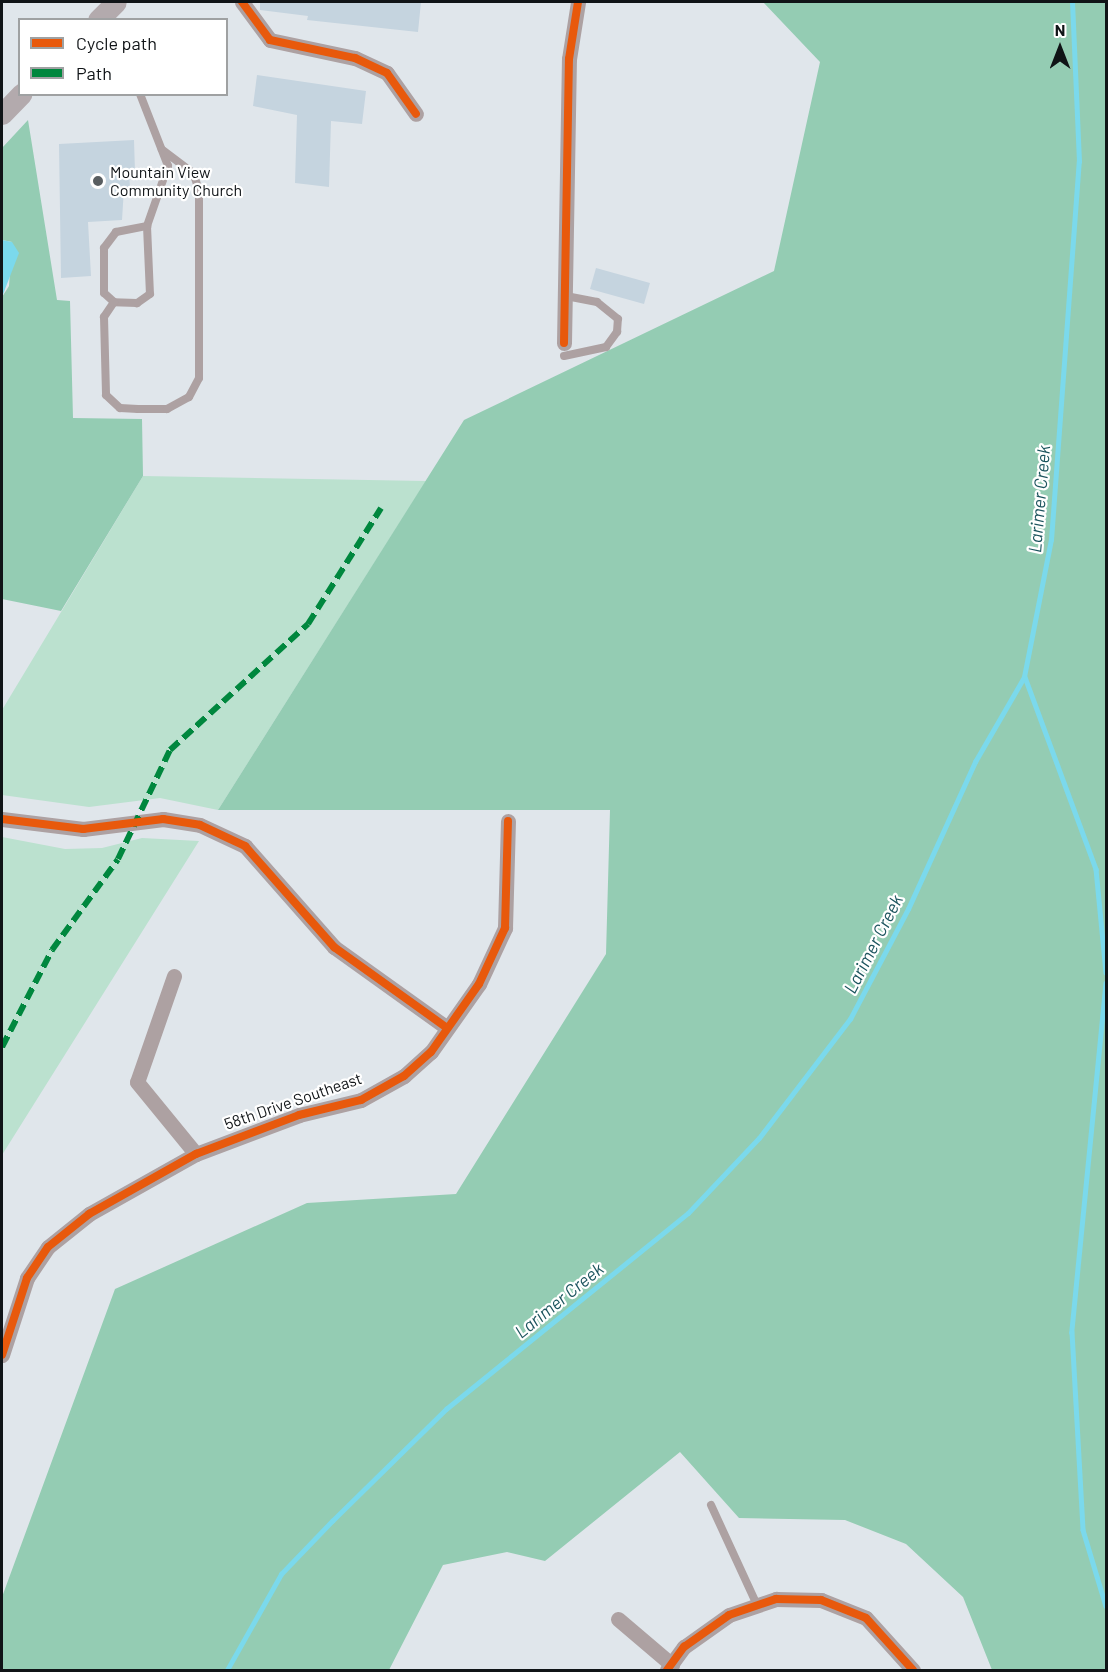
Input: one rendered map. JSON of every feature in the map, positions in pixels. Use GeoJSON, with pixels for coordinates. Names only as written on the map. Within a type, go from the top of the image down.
{"type":"FeatureCollection","features":[{"type":"Feature","properties":{"kind":"main road"},"geometry":{"type":"LineString","coordinates":[[100,18],[116,2]]}},
{"type":"Feature","properties":{"kind":"main road"},"geometry":{"type":"LineString","coordinates":[[2,114],[19,96]]}},
{"type":"Feature","properties":{"kind":"street"},"geometry":{"type":"LineString","coordinates":[[242,2],[270,40],[355,58],[387,73],[416,114]]}},
{"type":"Feature","properties":{"kind":"street"},"geometry":{"type":"LineString","coordinates":[[564,350],[569,59],[578,2]]}},
{"type":"Feature","properties":{"kind":"street"},"geometry":{"type":"LineString","coordinates":[[2,819],[83,829],[163,819],[200,825],[245,846],[334,947],[447,1028]]}},
{"type":"Feature","properties":{"kind":"street","name":"58th Drive Southeast"},"geometry":{"type":"LineString","coordinates":[[2,1354],[27,1278],[48,1247],[89,1214],[196,1154],[299,1115],[361,1100],[404,1076],[431,1052],[479,984],[505,928],[508,821]]}},
{"type":"Feature","properties":{"kind":"street"},"geometry":{"type":"LineString","coordinates":[[174,976],[136,1082],[196,1154]]}},
{"type":"Feature","properties":{"kind":"street"},"geometry":{"type":"LineString","coordinates":[[618,1619],[669,1668],[684,1647],[729,1615],[776,1599],[821,1600],[866,1618],[911,1667]]}},
{"type":"Feature","properties":{"kind":"lane"},"geometry":{"type":"LineString","coordinates":[[141,96],[168,166],[147,226],[150,294],[137,303],[114,302],[104,293],[104,249],[116,232],[147,226]]}},
{"type":"Feature","properties":{"kind":"lane"},"geometry":{"type":"LineString","coordinates":[[114,302],[104,317],[106,395],[120,408],[138,410],[166,409],[189,397],[199,378],[199,190],[193,173],[162,150]]}},
{"type":"Feature","properties":{"kind":"lane"},"geometry":{"type":"LineString","coordinates":[[564,350],[606,347],[617,332],[618,319],[597,302],[565,296]]}},
{"type":"Feature","properties":{"kind":"lane"},"geometry":{"type":"LineString","coordinates":[[711,1505],[758,1605]]}},
{"type":"Feature","properties":{"kind":"green space"},"geometry":{"type":"Polygon","coordinates":[[[763,2],[1106,2],[1106,1670],[992,1670],[963,1597],[906,1544],[845,1520],[739,1518],[680,1452],[545,1561],[507,1552],[443,1565],[389,1670],[2,1670],[2,1597],[115,1289],[307,1203],[456,1194],[606,954],[610,810],[218,810],[464,420],[774,271],[820,62],[763,2]]]}},
{"type":"Feature","properties":{"kind":"green space"},"geometry":{"type":"Polygon","coordinates":[[[28,120],[57,300],[70,301],[73,418],[142,419],[143,476],[61,611],[2,599],[2,297],[9,286],[12,242],[2,240],[2,148],[28,120]]]}},
{"type":"Feature","properties":{"kind":"green space"},"geometry":{"type":"Polygon","coordinates":[[[143,476],[426,481],[218,810],[160,798],[89,807],[2,795],[2,710],[143,476]]]}},
{"type":"Feature","properties":{"kind":"green space"},"geometry":{"type":"Polygon","coordinates":[[[2,837],[65,849],[102,848],[142,838],[199,841],[2,1155],[2,837]]]}},
{"type":"Feature","properties":{"kind":"water"},"geometry":{"type":"Polygon","coordinates":[[[2,240],[12,242],[19,253],[2,297],[2,240]]]}},
{"type":"Feature","properties":{"kind":"building"},"geometry":{"type":"Polygon","coordinates":[[[260,2],[421,2],[418,32],[307,20],[308,16],[260,10],[260,2]]]}},
{"type":"Feature","properties":{"kind":"building"},"geometry":{"type":"Polygon","coordinates":[[[257,75],[366,91],[362,124],[331,121],[329,187],[295,183],[297,115],[253,106],[257,75]]]}},
{"type":"Feature","properties":{"kind":"building"},"geometry":{"type":"Polygon","coordinates":[[[134,140],[135,172],[129,172],[130,188],[124,188],[122,220],[88,222],[91,276],[61,278],[59,144],[134,140]]]}},
{"type":"Feature","properties":{"kind":"building"},"geometry":{"type":"Polygon","coordinates":[[[596,268],[650,283],[644,304],[590,289],[596,268]]]}},
{"type":"Feature","properties":{"kind":"waterway","name":"Larimer Creek"},"geometry":{"type":"LineString","coordinates":[[227,1670],[281,1574],[332,1521],[446,1409],[688,1213],[759,1138],[850,1019],[908,909],[975,762],[1024,677],[1051,540],[1079,162],[1072,2]]}},
{"type":"Feature","properties":{"kind":"waterway"},"geometry":{"type":"LineString","coordinates":[[1025,677],[1096,869],[1106,973]]}},
{"type":"Feature","properties":{"kind":"waterway"},"geometry":{"type":"LineString","coordinates":[[1106,983],[1072,1332],[1083,1530],[1106,1606]]}},
{"type":"Feature","properties":{"kind":"marked path"},"geometry":{"type":"LineString","coordinates":[[2,1047],[52,950],[118,859],[170,750],[308,624],[381,508]]}},
{"type":"Feature","properties":{"kind":"cycle path"},"geometry":{"type":"LineString","coordinates":[[242,2],[270,40],[355,58],[387,73],[416,114]]}},
{"type":"Feature","properties":{"kind":"cycle path"},"geometry":{"type":"LineString","coordinates":[[564,343],[569,59],[578,2]]}},
{"type":"Feature","properties":{"kind":"cycle path"},"geometry":{"type":"LineString","coordinates":[[2,819],[83,829],[163,819],[200,825],[245,846],[334,947],[447,1028]]}},
{"type":"Feature","properties":{"kind":"cycle path"},"geometry":{"type":"LineString","coordinates":[[2,1355],[27,1278],[48,1247],[89,1214],[196,1154],[299,1115],[361,1100],[404,1076],[431,1052],[479,984],[505,928],[508,821]]}},
{"type":"Feature","properties":{"kind":"cycle path"},"geometry":{"type":"LineString","coordinates":[[667,1670],[684,1647],[729,1615],[776,1599],[821,1600],[866,1618],[913,1670]]}},
{"type":"Feature","properties":{"kind":"place","name":"Mountain View Community Church"},"geometry":{"type":"Point","coordinates":[98,181]}}]}
